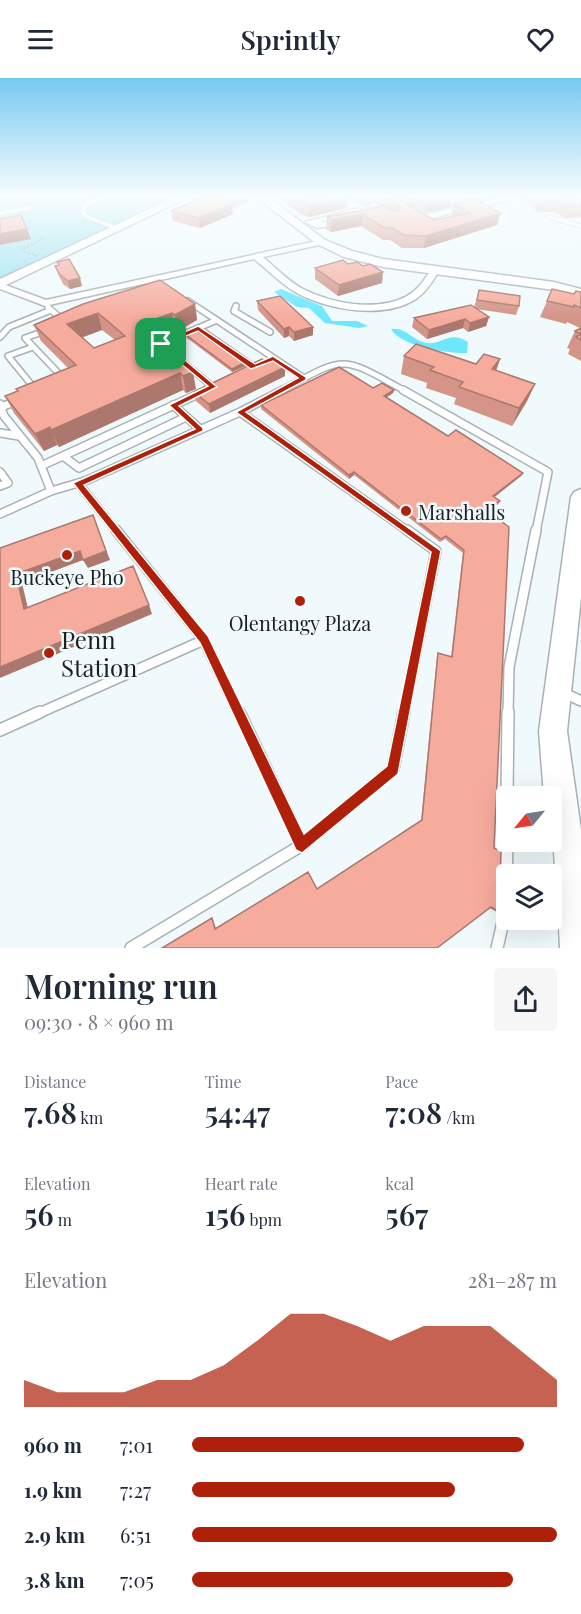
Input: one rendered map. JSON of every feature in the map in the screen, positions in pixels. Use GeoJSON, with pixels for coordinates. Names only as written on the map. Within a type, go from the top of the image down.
{"type":"FeatureCollection","features":[{"type":"Feature","properties":{"kind":"street"},"geometry":{"type":"LineString","coordinates":[[0,285],[99,238]]}},
{"type":"Feature","properties":{"kind":"street"},"geometry":{"type":"LineString","coordinates":[[315,238],[321,242],[369,260],[554,286],[581,293]]}},
{"type":"Feature","properties":{"kind":"street"},"geometry":{"type":"LineString","coordinates":[[0,285],[48,307],[321,242]]}},
{"type":"Feature","properties":{"kind":"street"},"geometry":{"type":"LineString","coordinates":[[257,256],[288,283],[309,295],[366,308],[395,303],[412,297],[431,281],[435,270]]}},
{"type":"Feature","properties":{"kind":"street"},"geometry":{"type":"LineString","coordinates":[[578,948],[579,909],[555,772],[553,731],[569,695],[581,497]]}},
{"type":"Feature","properties":{"kind":"lane"},"geometry":{"type":"LineString","coordinates":[[148,287],[159,284]]}},
{"type":"Feature","properties":{"kind":"lane"},"geometry":{"type":"LineString","coordinates":[[183,298],[304,378]]}},
{"type":"Feature","properties":{"kind":"lane"},"geometry":{"type":"LineString","coordinates":[[236,306],[234,311],[270,332]]}},
{"type":"Feature","properties":{"kind":"lane"},"geometry":{"type":"LineString","coordinates":[[0,330],[7,329],[48,307],[67,323],[25,338],[66,381],[57,385]]}},
{"type":"Feature","properties":{"kind":"lane"},"geometry":{"type":"LineString","coordinates":[[60,318],[72,314]]}},
{"type":"Feature","properties":{"kind":"lane"},"geometry":{"type":"LineString","coordinates":[[213,387],[161,344],[217,320]]}},
{"type":"Feature","properties":{"kind":"lane"},"geometry":{"type":"LineString","coordinates":[[198,328],[254,367]]}},
{"type":"Feature","properties":{"kind":"lane"},"geometry":{"type":"LineString","coordinates":[[0,337],[7,329]]}},
{"type":"Feature","properties":{"kind":"lane"},"geometry":{"type":"LineString","coordinates":[[33,347],[8,356],[38,392],[1,405],[2,417],[41,466],[51,491]]}},
{"type":"Feature","properties":{"kind":"lane"},"geometry":{"type":"LineString","coordinates":[[244,372],[273,358]]}},
{"type":"Feature","properties":{"kind":"lane"},"geometry":{"type":"LineString","coordinates":[[0,514],[51,491],[78,483],[240,412],[330,365],[342,362],[359,365],[548,472],[509,667],[507,786]]}},
{"type":"Feature","properties":{"kind":"lane"},"geometry":{"type":"LineString","coordinates":[[41,466],[223,382]]}},
{"type":"Feature","properties":{"kind":"lane"},"geometry":{"type":"LineString","coordinates":[[173,405],[200,429]]}},
{"type":"Feature","properties":{"kind":"lane"},"geometry":{"type":"LineString","coordinates":[[131,948],[302,845],[393,770],[436,551],[240,412]]}},
{"type":"Feature","properties":{"kind":"lane"},"geometry":{"type":"LineString","coordinates":[[63,456],[79,468],[186,417]]}},
{"type":"Feature","properties":{"kind":"lane"},"geometry":{"type":"LineString","coordinates":[[0,433],[19,436]]}},
{"type":"Feature","properties":{"kind":"lane"},"geometry":{"type":"LineString","coordinates":[[0,472],[8,483],[0,486]]}},
{"type":"Feature","properties":{"kind":"lane"},"geometry":{"type":"LineString","coordinates":[[78,483],[204,640],[302,845]]}},
{"type":"Feature","properties":{"kind":"lane"},"geometry":{"type":"LineString","coordinates":[[0,730],[204,640]]}},
{"type":"Feature","properties":{"kind":"lane"},"geometry":{"type":"LineString","coordinates":[[496,948],[506,909],[507,852]]}},
{"type":"Feature","properties":{"kind":"path"},"geometry":{"type":"LineString","coordinates":[[43,258],[20,251],[45,238]]}},
{"type":"Feature","properties":{"kind":"shaded area"},"geometry":{"type":"Polygon","coordinates":[[[0,238],[91,238],[0,280],[0,238]]]}},
{"type":"Feature","properties":{"kind":"shaded area"},"geometry":{"type":"Polygon","coordinates":[[[281,289],[322,306],[332,321],[357,321],[368,326],[359,328],[325,323],[309,308],[297,307],[274,292],[281,289]]]}},
{"type":"Feature","properties":{"kind":"shaded area"},"geometry":{"type":"Polygon","coordinates":[[[391,329],[401,330],[427,343],[456,337],[468,342],[467,353],[426,348],[404,340],[391,329]]]}},
{"type":"Feature","properties":{"kind":"building"},"geometry":{"type":"Polygon","coordinates":[[[69,259],[80,278],[68,281],[60,275],[55,266],[59,265],[57,262],[69,259]]]}},
{"type":"Feature","properties":{"kind":"building"},"geometry":{"type":"Polygon","coordinates":[[[343,260],[348,264],[357,262],[363,266],[370,264],[383,272],[339,285],[315,268],[343,260]]]}},
{"type":"Feature","properties":{"kind":"building"},"geometry":{"type":"Polygon","coordinates":[[[160,280],[195,304],[175,315],[172,313],[144,323],[160,336],[152,339],[193,372],[183,376],[180,373],[51,430],[50,427],[35,434],[5,396],[18,391],[16,389],[76,365],[34,325],[83,304],[160,280]],[[98,313],[67,324],[94,348],[125,336],[98,313]]]}},
{"type":"Feature","properties":{"kind":"building"},"geometry":{"type":"Polygon","coordinates":[[[552,289],[574,294],[576,291],[581,292],[581,308],[547,301],[552,289]]]}},
{"type":"Feature","properties":{"kind":"building"},"geometry":{"type":"Polygon","coordinates":[[[479,290],[520,296],[519,306],[477,300],[479,290]]]}},
{"type":"Feature","properties":{"kind":"building"},"geometry":{"type":"Polygon","coordinates":[[[280,296],[313,327],[294,332],[289,327],[284,329],[257,301],[280,296]]]}},
{"type":"Feature","properties":{"kind":"building"},"geometry":{"type":"Polygon","coordinates":[[[471,305],[489,317],[470,323],[465,319],[429,330],[414,318],[471,305]]]}},
{"type":"Feature","properties":{"kind":"building"},"geometry":{"type":"Polygon","coordinates":[[[197,331],[244,363],[232,369],[186,335],[197,331]]]}},
{"type":"Feature","properties":{"kind":"building"},"geometry":{"type":"Polygon","coordinates":[[[416,344],[476,364],[484,354],[500,359],[492,369],[535,384],[519,408],[459,387],[463,382],[430,370],[434,367],[404,356],[416,344]]]}},
{"type":"Feature","properties":{"kind":"building"},"geometry":{"type":"Polygon","coordinates":[[[272,358],[285,367],[209,404],[194,392],[262,359],[265,361],[272,358]]]}},
{"type":"Feature","properties":{"kind":"building"},"geometry":{"type":"Polygon","coordinates":[[[339,367],[373,388],[382,383],[394,390],[384,396],[448,436],[456,430],[523,473],[493,496],[500,501],[486,510],[509,527],[496,786],[494,848],[496,852],[501,852],[501,864],[496,864],[496,910],[491,907],[437,948],[162,948],[212,918],[215,929],[308,872],[317,889],[422,820],[438,653],[452,657],[464,550],[446,536],[441,539],[354,472],[349,475],[261,405],[339,367]]]}},
{"type":"Feature","properties":{"kind":"building"},"geometry":{"type":"Polygon","coordinates":[[[93,515],[106,551],[83,560],[80,551],[16,574],[24,609],[133,566],[149,605],[0,667],[0,548],[93,515]]]}},
{"type":"Feature","properties":{"kind":"place","name":"Marshalls"},"geometry":{"type":"Point","coordinates":[406,511]}},
{"type":"Feature","properties":{"kind":"place","name":"Buckeye Pho"},"geometry":{"type":"Point","coordinates":[67,555]}},
{"type":"Feature","properties":{"kind":"place","name":"Olentangy Plaza"},"geometry":{"type":"Point","coordinates":[300,601]}},
{"type":"Feature","properties":{"kind":"place","name":"Penn Station"},"geometry":{"type":"Point","coordinates":[49,653]}},
{"type":"Feature","properties":{"kind":"route"},"geometry":{"type":"LineString","coordinates":[[198,328],[254,367],[273,358],[304,378],[240,412],[436,551],[393,770],[302,845],[204,640],[78,483],[200,429],[173,405],[213,387],[161,344],[198,328]]}}]}
